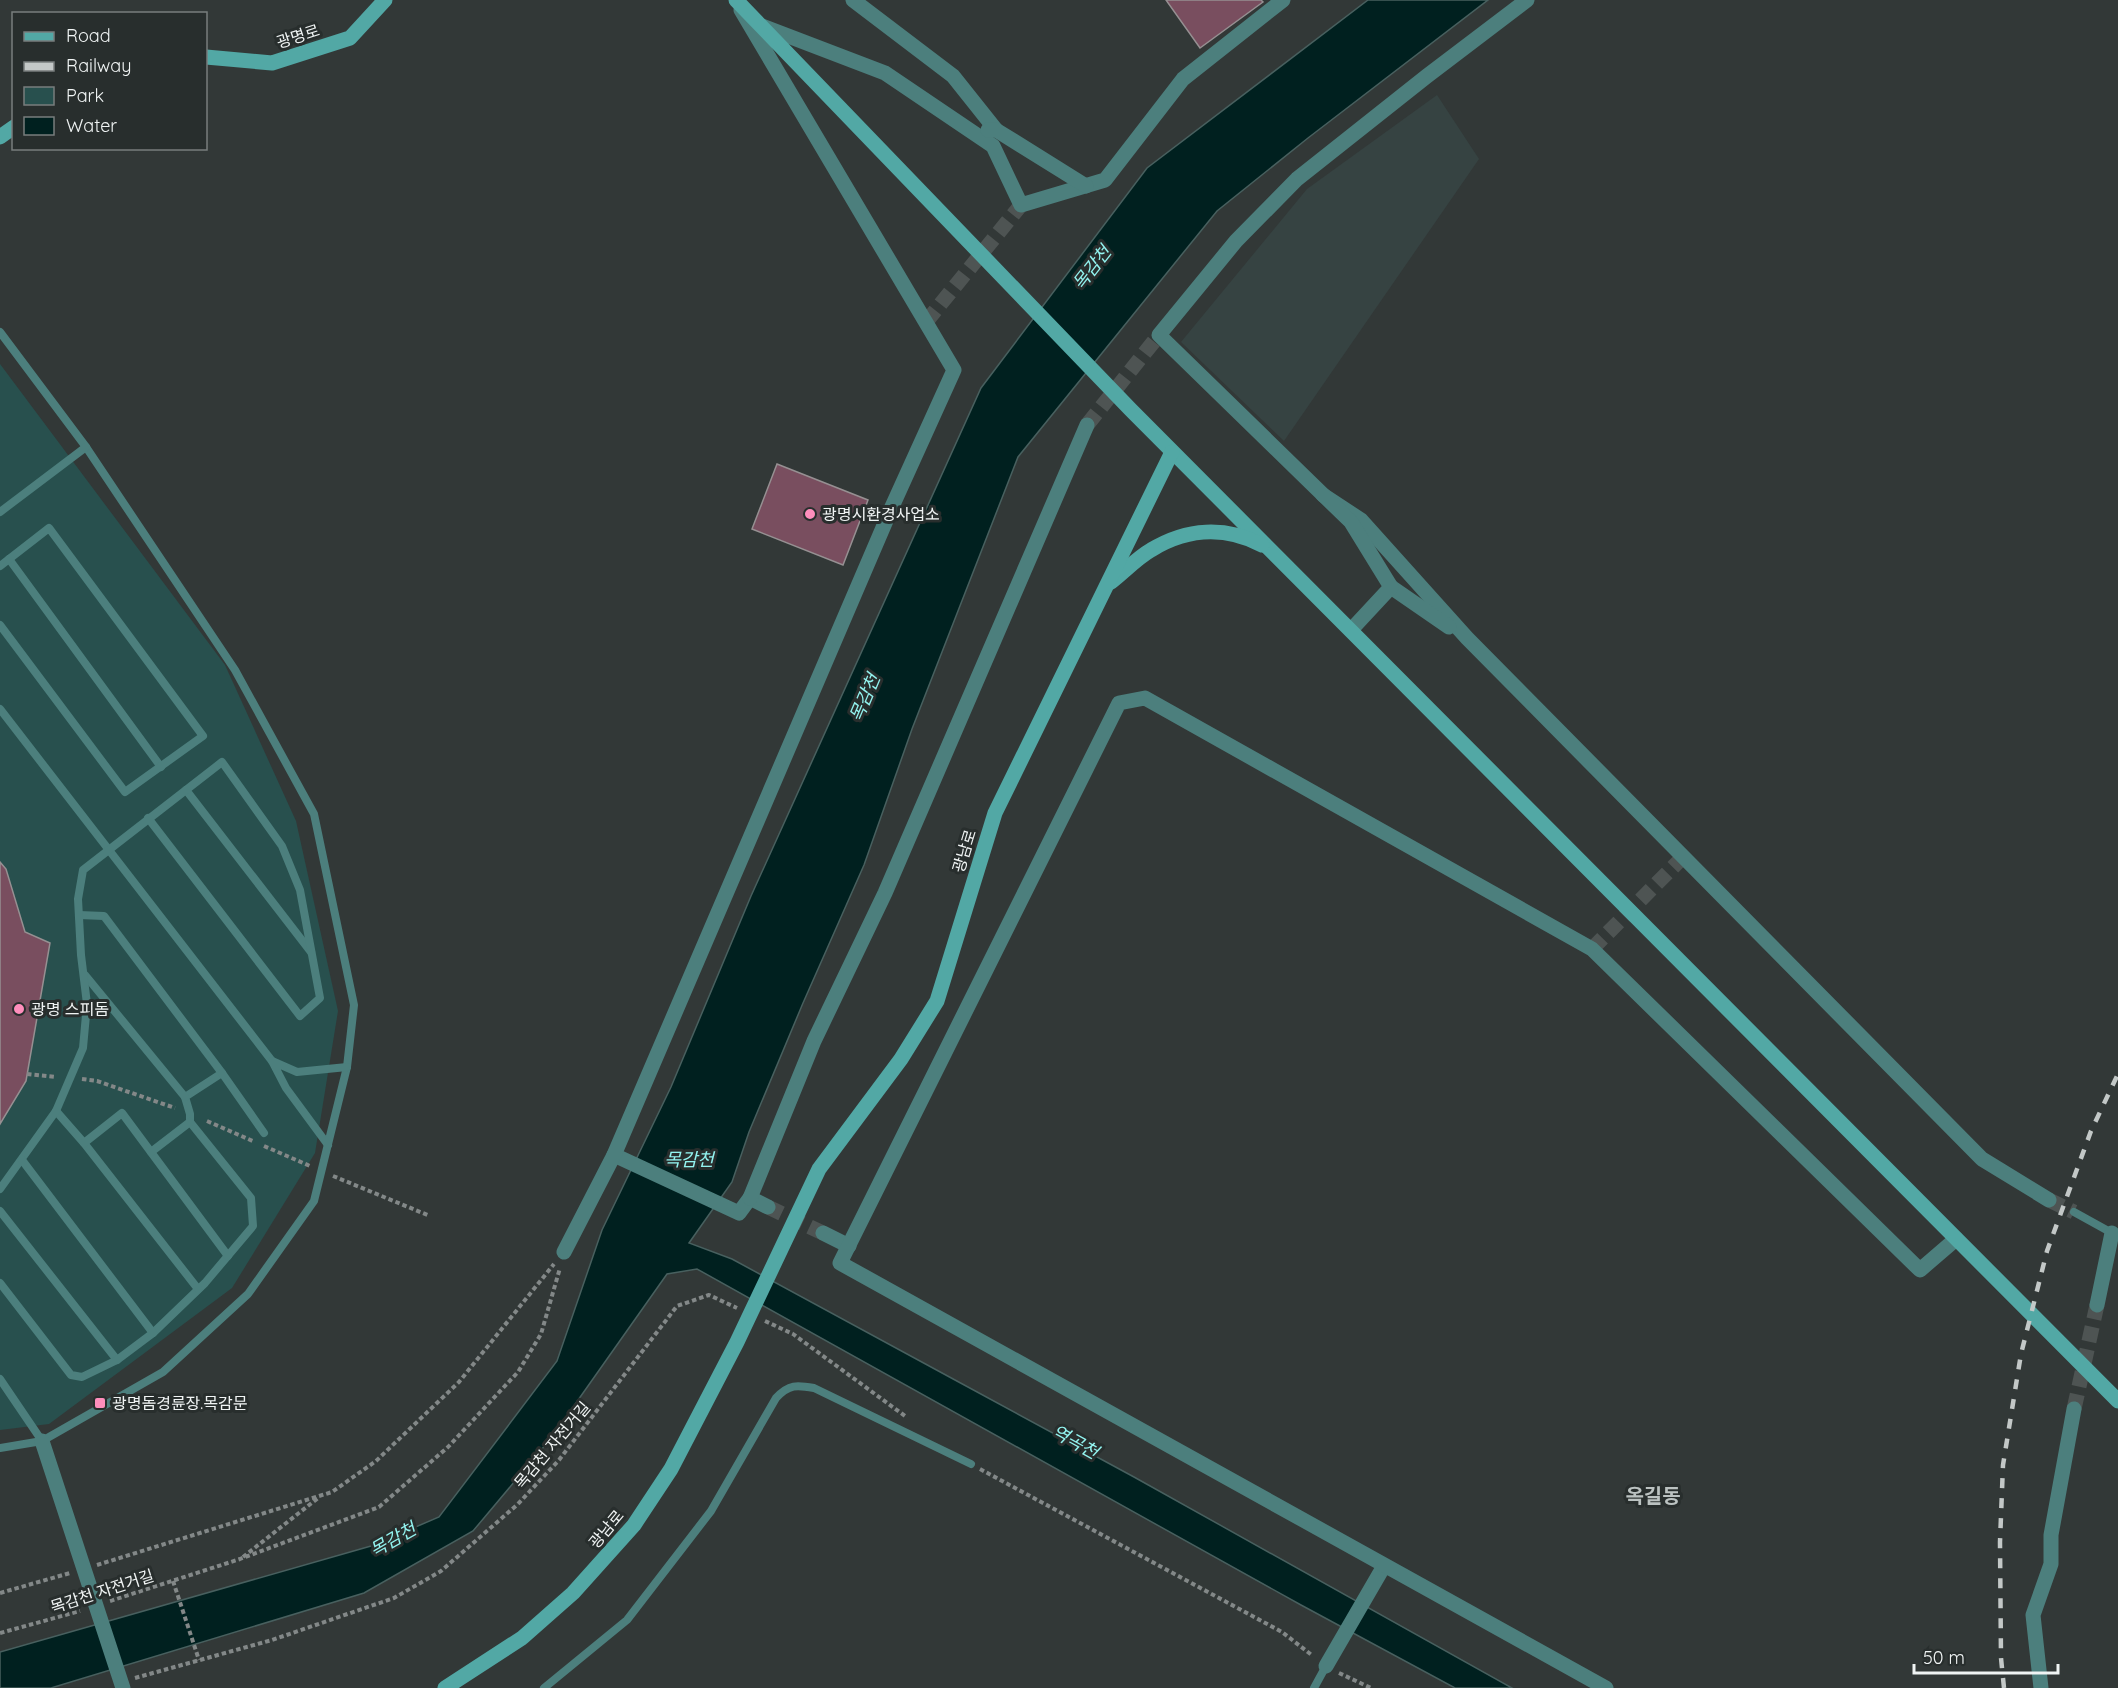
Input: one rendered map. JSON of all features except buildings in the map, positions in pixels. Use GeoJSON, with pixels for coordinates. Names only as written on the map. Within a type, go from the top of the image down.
{"type":"FeatureCollection","features":[{"type":"Feature","properties":{"kind":"main road","name":"광명로"},"geometry":{"type":"LineString","coordinates":[[207,57],[272,63],[350,38],[385,0]]}},
{"type":"Feature","properties":{"kind":"main road"},"geometry":{"type":"LineString","coordinates":[[736,0],[1172,452],[2118,1401]]}},
{"type":"Feature","properties":{"kind":"main road","name":"광남로"},"geometry":{"type":"LineString","coordinates":[[445,1688],[522,1638],[573,1593],[634,1525],[671,1469],[737,1342],[819,1169],[900,1059],[937,1001],[995,813],[1172,452]]}},
{"type":"Feature","properties":{"kind":"main road"},"geometry":{"type":"LineString","coordinates":[[1107,586],[1151,550],[1189,535],[1211,531],[1229,532],[1271,549]]}},
{"type":"Feature","properties":{"kind":"street"},"geometry":{"type":"LineString","coordinates":[[564,1252],[614,1155],[886,520],[954,370],[736,0]]}},
{"type":"Feature","properties":{"kind":"street"},"geometry":{"type":"LineString","coordinates":[[853,0],[953,76],[996,130],[1086,186]]}},
{"type":"Feature","properties":{"kind":"street"},"geometry":{"type":"LineString","coordinates":[[762,26],[885,73],[993,146],[1021,205],[1105,180],[1183,79],[1283,0]]}},
{"type":"Feature","properties":{"kind":"street"},"geometry":{"type":"LineString","coordinates":[[1467,639],[1391,587],[1351,522],[1159,335],[1236,241],[1297,179],[1527,0]]}},
{"type":"Feature","properties":{"kind":"street"},"geometry":{"type":"LineString","coordinates":[[970,131],[996,130]]}},
{"type":"Feature","properties":{"kind":"street"},"geometry":{"type":"LineString","coordinates":[[614,1155],[739,1213],[750,1198],[814,1041],[885,893],[1087,425]]}},
{"type":"Feature","properties":{"kind":"street"},"geometry":{"type":"LineString","coordinates":[[1323,495],[1361,520],[1467,639],[1982,1159],[2049,1200]]}},
{"type":"Feature","properties":{"kind":"street"},"geometry":{"type":"LineString","coordinates":[[1351,630],[1391,587]]}},
{"type":"Feature","properties":{"kind":"street"},"geometry":{"type":"LineString","coordinates":[[1606,1688],[840,1263],[1119,703],[1145,698],[1592,949],[1920,1270],[1956,1239]]}},
{"type":"Feature","properties":{"kind":"street"},"geometry":{"type":"LineString","coordinates":[[750,1198],[768,1207]]}},
{"type":"Feature","properties":{"kind":"street"},"geometry":{"type":"LineString","coordinates":[[823,1233],[849,1246]]}},
{"type":"Feature","properties":{"kind":"street"},"geometry":{"type":"LineString","coordinates":[[2097,1305],[2115,1235]]}},
{"type":"Feature","properties":{"kind":"street"},"geometry":{"type":"LineString","coordinates":[[2041,1688],[2033,1615],[2050,1564],[2051,1535],[2074,1409]]}},
{"type":"Feature","properties":{"kind":"street"},"geometry":{"type":"LineString","coordinates":[[42,1441],[127,1683]]}},
{"type":"Feature","properties":{"kind":"street"},"geometry":{"type":"LineString","coordinates":[[1326,1666],[1384,1566]]}},
{"type":"Feature","properties":{"kind":"lane"},"geometry":{"type":"LineString","coordinates":[[0,332],[86,447],[236,670],[314,814],[354,1005],[347,1067],[314,1201],[248,1294],[163,1372],[42,1441],[0,1448]]}},
{"type":"Feature","properties":{"kind":"lane"},"geometry":{"type":"LineString","coordinates":[[0,512],[86,447]]}},
{"type":"Feature","properties":{"kind":"lane"},"geometry":{"type":"LineString","coordinates":[[0,566],[49,528],[203,736],[125,792],[0,625]]}},
{"type":"Feature","properties":{"kind":"lane"},"geometry":{"type":"LineString","coordinates":[[9,560],[160,767]]}},
{"type":"Feature","properties":{"kind":"lane"},"geometry":{"type":"LineString","coordinates":[[0,709],[272,1061],[286,1088],[328,1145]]}},
{"type":"Feature","properties":{"kind":"lane"},"geometry":{"type":"LineString","coordinates":[[0,1190],[56,1111],[83,1048],[87,1004],[78,899],[83,870],[148,818],[222,762],[282,846],[300,890],[320,998],[300,1016],[148,818]]}},
{"type":"Feature","properties":{"kind":"lane"},"geometry":{"type":"LineString","coordinates":[[186,790],[312,953]]}},
{"type":"Feature","properties":{"kind":"lane"},"geometry":{"type":"LineString","coordinates":[[79,915],[104,916],[264,1132]]}},
{"type":"Feature","properties":{"kind":"lane"},"geometry":{"type":"LineString","coordinates":[[0,1283],[71,1375],[82,1377],[117,1360],[153,1333],[198,1289],[253,1226],[251,1198],[190,1118],[185,1097],[84,974]]}},
{"type":"Feature","properties":{"kind":"lane"},"geometry":{"type":"LineString","coordinates":[[272,1061],[297,1072],[347,1067]]}},
{"type":"Feature","properties":{"kind":"lane"},"geometry":{"type":"LineString","coordinates":[[185,1097],[222,1073]]}},
{"type":"Feature","properties":{"kind":"lane"},"geometry":{"type":"LineString","coordinates":[[56,1111],[84,1143],[198,1289]]}},
{"type":"Feature","properties":{"kind":"lane"},"geometry":{"type":"LineString","coordinates":[[84,1143],[122,1113],[228,1256]]}},
{"type":"Feature","properties":{"kind":"lane"},"geometry":{"type":"LineString","coordinates":[[151,1152],[190,1118]]}},
{"type":"Feature","properties":{"kind":"lane"},"geometry":{"type":"LineString","coordinates":[[22,1160],[153,1333]]}},
{"type":"Feature","properties":{"kind":"lane"},"geometry":{"type":"LineString","coordinates":[[0,1211],[117,1360]]}},
{"type":"Feature","properties":{"kind":"lane"},"geometry":{"type":"LineString","coordinates":[[2074,1212],[2115,1235]]}},
{"type":"Feature","properties":{"kind":"lane"},"geometry":{"type":"LineString","coordinates":[[0,1379],[42,1441]]}},
{"type":"Feature","properties":{"kind":"lane"},"geometry":{"type":"LineString","coordinates":[[544,1688],[627,1620],[711,1510],[776,1398],[785,1389],[796,1384],[814,1388],[971,1464]]}},
{"type":"Feature","properties":{"kind":"lane"},"geometry":{"type":"LineString","coordinates":[[1314,1688],[1326,1666]]}},
{"type":"Feature","properties":{"kind":"path"},"geometry":{"type":"LineString","coordinates":[[27,1074],[62,1078]]}},
{"type":"Feature","properties":{"kind":"path"},"geometry":{"type":"LineString","coordinates":[[74,1079],[97,1081],[430,1216]]}},
{"type":"Feature","properties":{"kind":"path"},"geometry":{"type":"LineString","coordinates":[[90,1567],[332,1492],[376,1461],[459,1382],[564,1252]]}},
{"type":"Feature","properties":{"kind":"path","name":"목감천 자전거길"},"geometry":{"type":"LineString","coordinates":[[106,1602],[240,1559],[379,1507],[448,1447],[518,1372],[541,1334],[564,1252]]}},
{"type":"Feature","properties":{"kind":"path","name":"목감천 자전거길"},"geometry":{"type":"LineString","coordinates":[[127,1683],[272,1640],[394,1598],[441,1571],[518,1504],[559,1460],[677,1306],[709,1295],[741,1310]]}},
{"type":"Feature","properties":{"kind":"path"},"geometry":{"type":"LineString","coordinates":[[762,1320],[793,1334],[905,1416]]}},
{"type":"Feature","properties":{"kind":"path"},"geometry":{"type":"LineString","coordinates":[[971,1464],[1282,1632],[1326,1666],[1371,1688]]}},
{"type":"Feature","properties":{"kind":"path"},"geometry":{"type":"LineString","coordinates":[[240,1559],[320,1496]]}},
{"type":"Feature","properties":{"kind":"path"},"geometry":{"type":"LineString","coordinates":[[0,1593],[80,1570]]}},
{"type":"Feature","properties":{"kind":"path"},"geometry":{"type":"LineString","coordinates":[[173,1581],[200,1660]]}},
{"type":"Feature","properties":{"kind":"path","name":"목감천 자전거길"},"geometry":{"type":"LineString","coordinates":[[0,1633],[84,1610]]}},
{"type":"Feature","properties":{"kind":"shaded area"},"geometry":{"type":"Polygon","coordinates":[[[1437,95],[1479,159],[1284,441],[1181,342],[1307,189],[1437,95]]]}},
{"type":"Feature","properties":{"kind":"green space"},"geometry":{"type":"Polygon","coordinates":[[[0,364],[225,665],[296,821],[338,1011],[315,1153],[232,1288],[49,1424],[0,1430],[0,364]]]}},
{"type":"Feature","properties":{"kind":"water","name":"목감천"},"geometry":{"type":"Polygon","coordinates":[[[1368,0],[1488,0],[1217,211],[1018,457],[912,729],[864,865],[749,1132],[732,1182],[689,1243],[732,1259],[1134,1477],[1512,1688],[1455,1688],[1301,1605],[697,1269],[667,1274],[552,1437],[473,1531],[364,1593],[51,1688],[0,1688],[0,1652],[371,1546],[439,1517],[557,1361],[602,1230],[671,1087],[751,896],[981,388],[1147,168],[1368,0]]]}},
{"type":"Feature","properties":{"kind":"tunnel"},"geometry":{"type":"LineString","coordinates":[[926,322],[1021,205]]}},
{"type":"Feature","properties":{"kind":"tunnel"},"geometry":{"type":"LineString","coordinates":[[1087,425],[1159,335]]}},
{"type":"Feature","properties":{"kind":"tunnel"},"geometry":{"type":"LineString","coordinates":[[1592,949],[1683,857]]}},
{"type":"Feature","properties":{"kind":"tunnel"},"geometry":{"type":"LineString","coordinates":[[2049,1200],[2074,1212]]}},
{"type":"Feature","properties":{"kind":"tunnel"},"geometry":{"type":"LineString","coordinates":[[768,1207],[823,1233]]}},
{"type":"Feature","properties":{"kind":"tunnel"},"geometry":{"type":"LineString","coordinates":[[2074,1409],[2097,1305]]}},
{"type":"Feature","properties":{"kind":"railway"},"geometry":{"type":"LineString","coordinates":[[2004,1688],[2001,1658],[2000,1542],[2003,1465],[2021,1354],[2047,1251],[2091,1131],[2118,1074]]}},
{"type":"Feature","properties":{"kind":"place","name":"광명시환경사업소"},"geometry":{"type":"Point","coordinates":[810,514]}},
{"type":"Feature","properties":{"kind":"place","name":"광명 스피돔"},"geometry":{"type":"Point","coordinates":[19,1009]}},
{"type":"Feature","properties":{"kind":"place","name":"광명돔경륜장.목감문"},"geometry":{"type":"Point","coordinates":[100,1403]}},
{"type":"Feature","properties":{"kind":"district","name":"옥길동"},"geometry":{"type":"Point","coordinates":[1653,1496]}},
{"type":"Feature","properties":{"kind":"water label","name":"역곡천"},"geometry":{"type":"Point","coordinates":[1075,1442]}}]}
